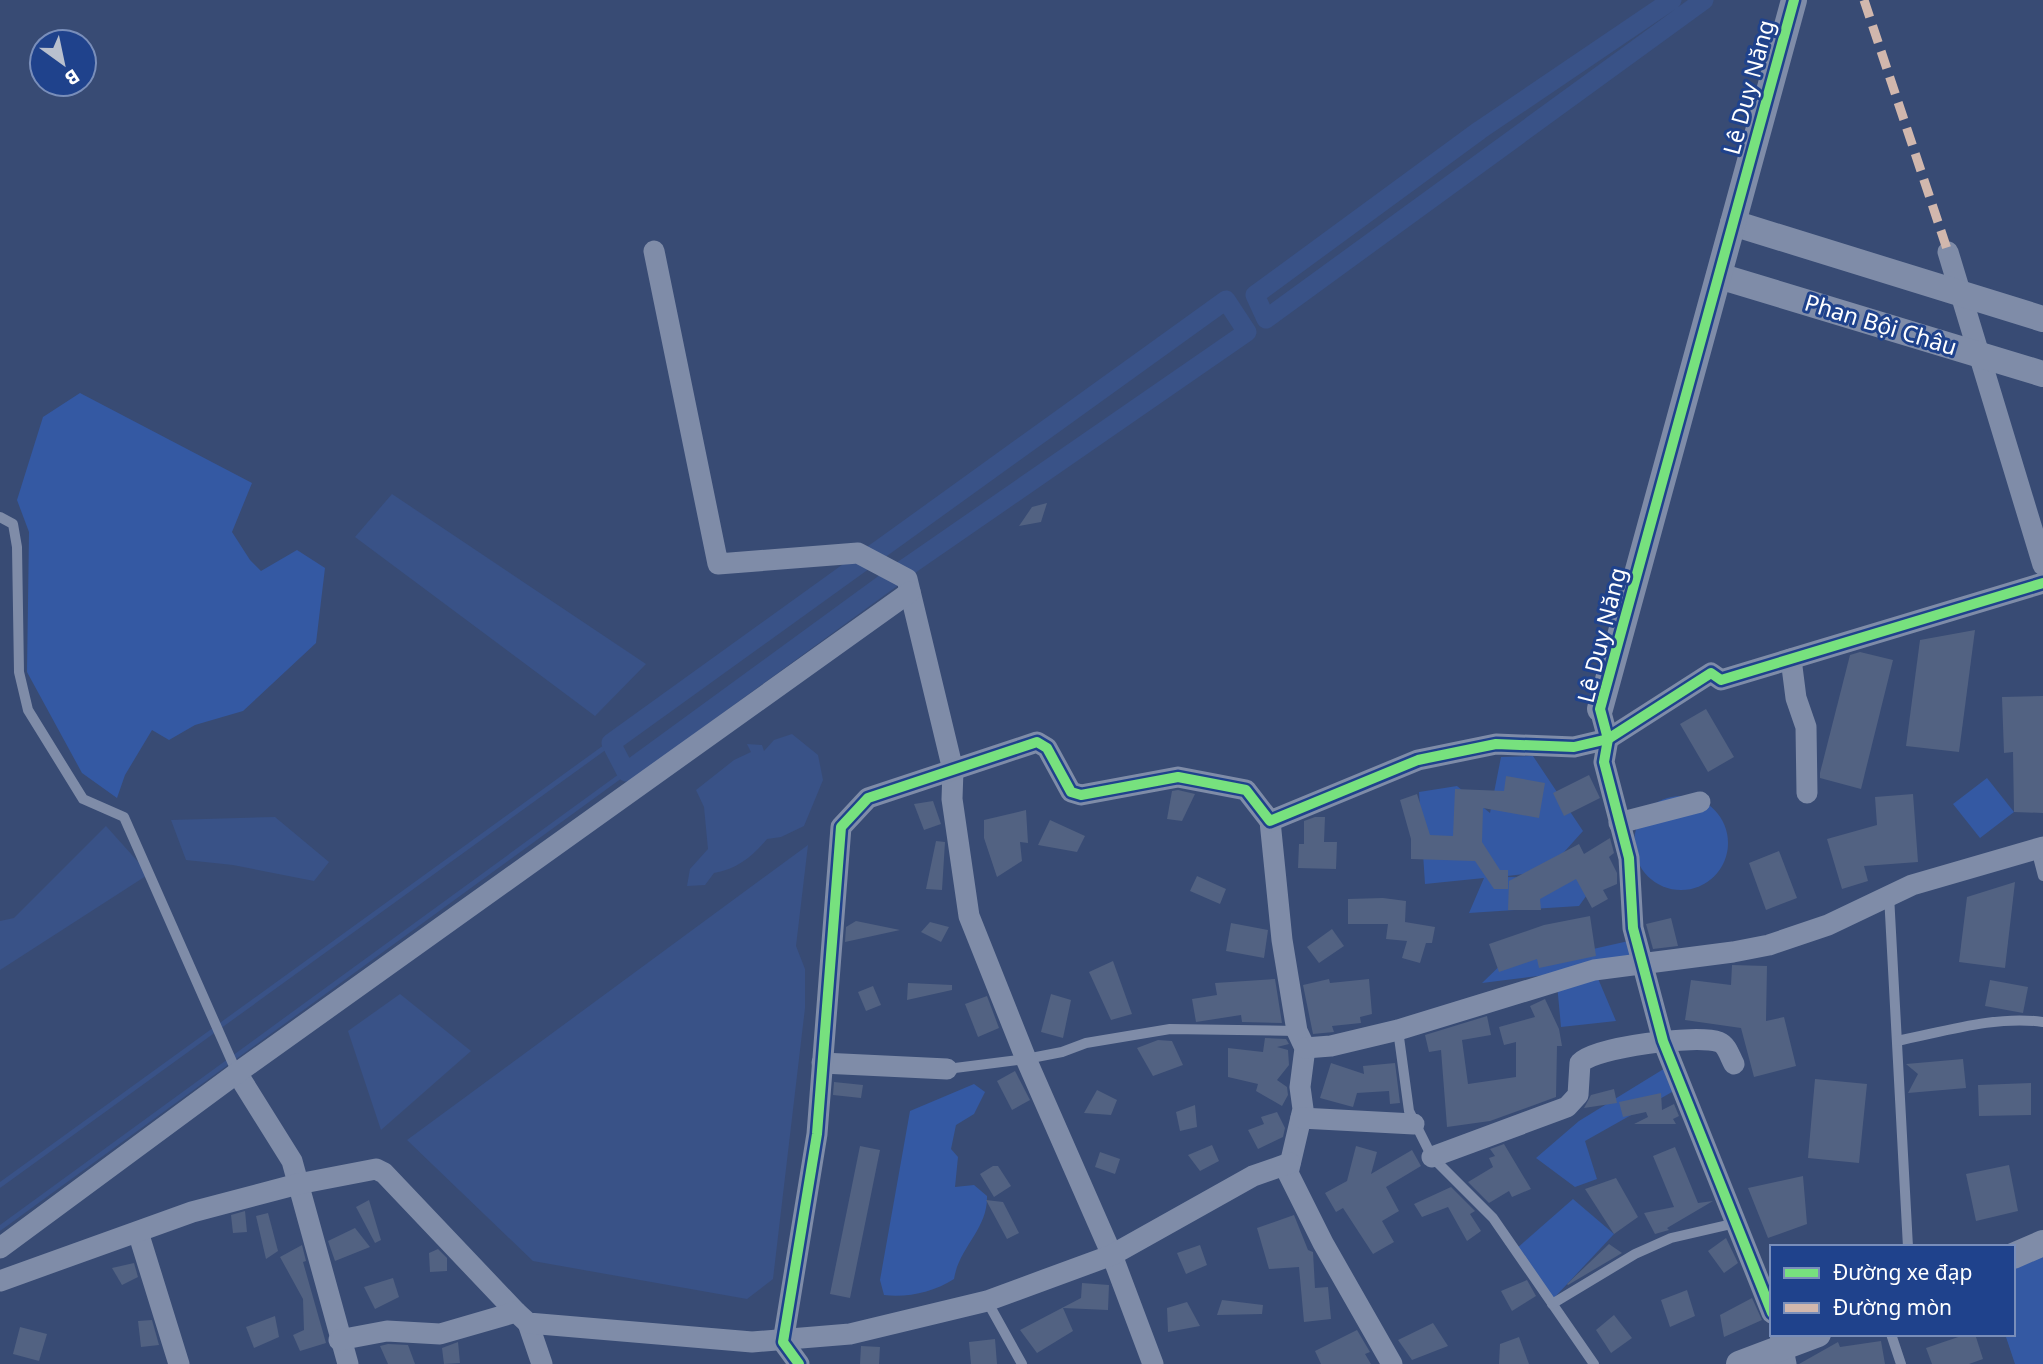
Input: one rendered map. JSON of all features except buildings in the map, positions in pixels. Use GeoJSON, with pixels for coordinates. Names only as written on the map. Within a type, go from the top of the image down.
{"type":"FeatureCollection","features":[{"type":"Feature","properties":{"kind":"street","name":"Lê Duy Năng"},"geometry":{"type":"LineString","coordinates":[[1770,1308],[1663,1041],[1633,928],[1629,858],[1604,762],[1608,739],[1600,709],[1794,0]]}},
{"type":"Feature","properties":{"kind":"street"},"geometry":{"type":"LineString","coordinates":[[1733,223],[2043,319]]}},
{"type":"Feature","properties":{"kind":"street"},"geometry":{"type":"LineString","coordinates":[[654,251],[718,564],[838,552],[864,555],[908,585],[953,770],[952,799],[965,903],[1026,1059],[1112,1255],[1153,1364]]}},
{"type":"Feature","properties":{"kind":"street"},"geometry":{"type":"LineString","coordinates":[[1948,252],[2043,565]]}},
{"type":"Feature","properties":{"kind":"street","name":"Phan Bội Châu"},"geometry":{"type":"LineString","coordinates":[[1719,275],[2043,373]]}},
{"type":"Feature","properties":{"kind":"street"},"geometry":{"type":"LineString","coordinates":[[1270,821],[1418,760],[1496,744],[1574,747],[1608,739],[1711,673],[1721,680],[2043,583]]}},
{"type":"Feature","properties":{"kind":"street"},"geometry":{"type":"LineString","coordinates":[[0,1248],[236,1068],[908,585]]}},
{"type":"Feature","properties":{"kind":"street"},"geometry":{"type":"LineString","coordinates":[[1791,659],[1796,698],[1806,727],[1807,793]]}},
{"type":"Feature","properties":{"kind":"street"},"geometry":{"type":"LineString","coordinates":[[799,1364],[783,1342],[817,1134],[841,827],[868,798],[1037,742],[1047,748],[1071,792],[1081,794],[1178,777],[1246,790],[1270,821],[1282,940],[1301,1040],[1301,1118],[1288,1173],[1323,1242],[1392,1364]]}},
{"type":"Feature","properties":{"kind":"street"},"geometry":{"type":"LineString","coordinates":[[1619,823],[1700,802]]}},
{"type":"Feature","properties":{"kind":"street"},"geometry":{"type":"LineString","coordinates":[[1301,1040],[1331,1046],[1398,1030],[1594,970],[1769,945],[1828,925],[1912,885],[2040,848]]}},
{"type":"Feature","properties":{"kind":"street"},"geometry":{"type":"LineString","coordinates":[[1432,1157],[1567,1107],[1578,1095],[1580,1063],[1591,1054],[1663,1041],[1717,1041],[1726,1047],[1734,1064]]}},
{"type":"Feature","properties":{"kind":"street"},"geometry":{"type":"LineString","coordinates":[[822,1063],[947,1069]]}},
{"type":"Feature","properties":{"kind":"street"},"geometry":{"type":"LineString","coordinates":[[236,1068],[292,1161],[345,1363]]}},
{"type":"Feature","properties":{"kind":"street"},"geometry":{"type":"LineString","coordinates":[[1301,1118],[1414,1124]]}},
{"type":"Feature","properties":{"kind":"street"},"geometry":{"type":"LineString","coordinates":[[339,1340],[387,1331],[440,1334],[522,1317],[752,1342],[783,1342],[850,1334],[987,1301],[1112,1255],[1253,1176],[1290,1163]]}},
{"type":"Feature","properties":{"kind":"street"},"geometry":{"type":"LineString","coordinates":[[0,1281],[192,1212],[298,1184],[376,1169],[384,1173],[522,1317],[542,1364]]}},
{"type":"Feature","properties":{"kind":"street"},"geometry":{"type":"LineString","coordinates":[[138,1231],[179,1364]]}},
{"type":"Feature","properties":{"kind":"street"},"geometry":{"type":"LineString","coordinates":[[2015,1255],[2043,1243]]}},
{"type":"Feature","properties":{"kind":"street"},"geometry":{"type":"LineString","coordinates":[[1738,1364],[1813,1336]]}},
{"type":"Feature","properties":{"kind":"lane"},"geometry":{"type":"LineString","coordinates":[[0,517],[13,524],[17,547],[19,672],[29,709],[83,799],[124,817],[236,1068]]}},
{"type":"Feature","properties":{"kind":"lane"},"geometry":{"type":"LineString","coordinates":[[2040,848],[2043,876]]}},
{"type":"Feature","properties":{"kind":"lane"},"geometry":{"type":"LineString","coordinates":[[1889,895],[1908,1245]]}},
{"type":"Feature","properties":{"kind":"lane"},"geometry":{"type":"LineString","coordinates":[[1897,1041],[1979,1025],[2028,1020],[2043,1022]]}},
{"type":"Feature","properties":{"kind":"lane"},"geometry":{"type":"LineString","coordinates":[[947,1069],[1026,1059],[1062,1052],[1086,1043],[1170,1029],[1301,1040]]}},
{"type":"Feature","properties":{"kind":"lane"},"geometry":{"type":"LineString","coordinates":[[1398,1030],[1414,1124],[1432,1157],[1493,1218],[1594,1364]]}},
{"type":"Feature","properties":{"kind":"lane"},"geometry":{"type":"LineString","coordinates":[[1552,1304],[1635,1254],[1671,1238],[1736,1223]]}},
{"type":"Feature","properties":{"kind":"lane"},"geometry":{"type":"LineString","coordinates":[[987,1301],[1022,1364]]}},
{"type":"Feature","properties":{"kind":"lane"},"geometry":{"type":"LineString","coordinates":[[1892,1336],[1901,1364]]}},
{"type":"Feature","properties":{"kind":"shaded area"},"geometry":{"type":"Polygon","coordinates":[[[80,393],[252,483],[232,532],[250,560],[261,571],[297,550],[325,568],[316,643],[243,711],[195,725],[169,740],[152,730],[125,775],[117,798],[82,773],[27,672],[29,532],[17,500],[43,417],[80,393]]]}},
{"type":"Feature","properties":{"kind":"shaded area"},"geometry":{"type":"Polygon","coordinates":[[[392,494],[646,664],[595,716],[355,537],[392,494]]]}},
{"type":"Feature","properties":{"kind":"shaded area"},"geometry":{"type":"Polygon","coordinates":[[[792,734],[818,755],[823,780],[804,826],[781,837],[767,839],[744,861],[730,869],[714,873],[705,885],[687,886],[690,869],[708,849],[704,807],[696,790],[734,760],[751,752],[747,744],[762,745],[764,751],[774,740],[792,734]]]}},
{"type":"Feature","properties":{"kind":"shaded area"},"geometry":{"type":"Polygon","coordinates":[[[1533,756],[1583,831],[1547,871],[1499,877],[1599,878],[1579,906],[1469,913],[1484,878],[1425,884],[1419,792],[1457,786],[1490,813],[1501,757],[1533,756]]]}},
{"type":"Feature","properties":{"kind":"shaded area"},"geometry":{"type":"Polygon","coordinates":[[[1987,778],[2014,812],[1980,838],[1953,804],[1987,778]]]}},
{"type":"Feature","properties":{"kind":"shaded area"},"geometry":{"type":"Polygon","coordinates":[[[1681,796],[1699,799],[1714,810],[1725,825],[1728,843],[1725,861],[1714,876],[1699,887],[1681,890],[1663,887],[1648,876],[1637,861],[1634,843],[1637,825],[1648,810],[1663,799],[1681,796]]]}},
{"type":"Feature","properties":{"kind":"shaded area"},"geometry":{"type":"Polygon","coordinates":[[[275,817],[329,862],[314,881],[233,865],[186,860],[171,820],[275,817]]]}},
{"type":"Feature","properties":{"kind":"shaded area"},"geometry":{"type":"Polygon","coordinates":[[[106,826],[149,874],[0,970],[0,921],[14,918],[106,826]]]}},
{"type":"Feature","properties":{"kind":"shaded area"},"geometry":{"type":"Polygon","coordinates":[[[808,845],[796,946],[805,969],[805,1008],[773,1279],[747,1299],[533,1261],[407,1140],[808,845]]]}},
{"type":"Feature","properties":{"kind":"shaded area"},"geometry":{"type":"Polygon","coordinates":[[[1633,940],[1640,963],[1594,969],[1616,1021],[1561,1027],[1557,984],[1593,969],[1482,983],[1511,955],[1562,956],[1633,940]]]}},
{"type":"Feature","properties":{"kind":"shaded area"},"geometry":{"type":"Polygon","coordinates":[[[400,994],[471,1051],[381,1130],[348,1031],[400,994]]]}},
{"type":"Feature","properties":{"kind":"shaded area"},"geometry":{"type":"Polygon","coordinates":[[[1675,1062],[1688,1083],[1585,1141],[1597,1179],[1575,1187],[1536,1158],[1579,1121],[1675,1062]]]}},
{"type":"Feature","properties":{"kind":"shaded area"},"geometry":{"type":"Polygon","coordinates":[[[974,1084],[985,1092],[974,1114],[956,1125],[951,1149],[958,1157],[955,1187],[974,1185],[987,1196],[983,1218],[961,1257],[954,1279],[920,1293],[884,1295],[880,1280],[910,1111],[974,1084]]]}},
{"type":"Feature","properties":{"kind":"shaded area"},"geometry":{"type":"Polygon","coordinates":[[[1573,1199],[1614,1234],[1554,1298],[1515,1250],[1573,1199]]]}},
{"type":"Feature","properties":{"kind":"shaded area"},"geometry":{"type":"Polygon","coordinates":[[[2043,1248],[2043,1364],[2015,1364],[2006,1336],[2015,1336],[2015,1257],[2043,1248]]]}},
{"type":"Feature","properties":{"kind":"waterway"},"geometry":{"type":"LineString","coordinates":[[1672,0],[1480,130],[1255,295],[1266,319],[1704,0]]}},
{"type":"Feature","properties":{"kind":"waterway"},"geometry":{"type":"LineString","coordinates":[[1226,300],[1247,332],[907,567],[626,772],[611,743],[1226,300]]}},
{"type":"Feature","properties":{"kind":"waterway"},"geometry":{"type":"LineString","coordinates":[[0,1185],[611,743]]}},
{"type":"Feature","properties":{"kind":"waterway"},"geometry":{"type":"LineString","coordinates":[[0,1228],[626,772]]}},
{"type":"Feature","properties":{"kind":"marked path"},"geometry":{"type":"LineString","coordinates":[[1864,0],[1948,252]]}},
{"type":"Feature","properties":{"kind":"cycle path"},"geometry":{"type":"LineString","coordinates":[[1770,1308],[1663,1041],[1633,928],[1629,858],[1604,762],[1608,739],[1600,709],[1794,0]]}},
{"type":"Feature","properties":{"kind":"cycle path"},"geometry":{"type":"LineString","coordinates":[[799,1364],[783,1342],[817,1134],[841,827],[868,798],[1037,742],[1047,748],[1071,792],[1081,795],[1178,777],[1246,790],[1270,821],[1418,760],[1496,744],[1574,747],[1608,739],[1711,673],[1721,680],[2043,583]]}}]}
